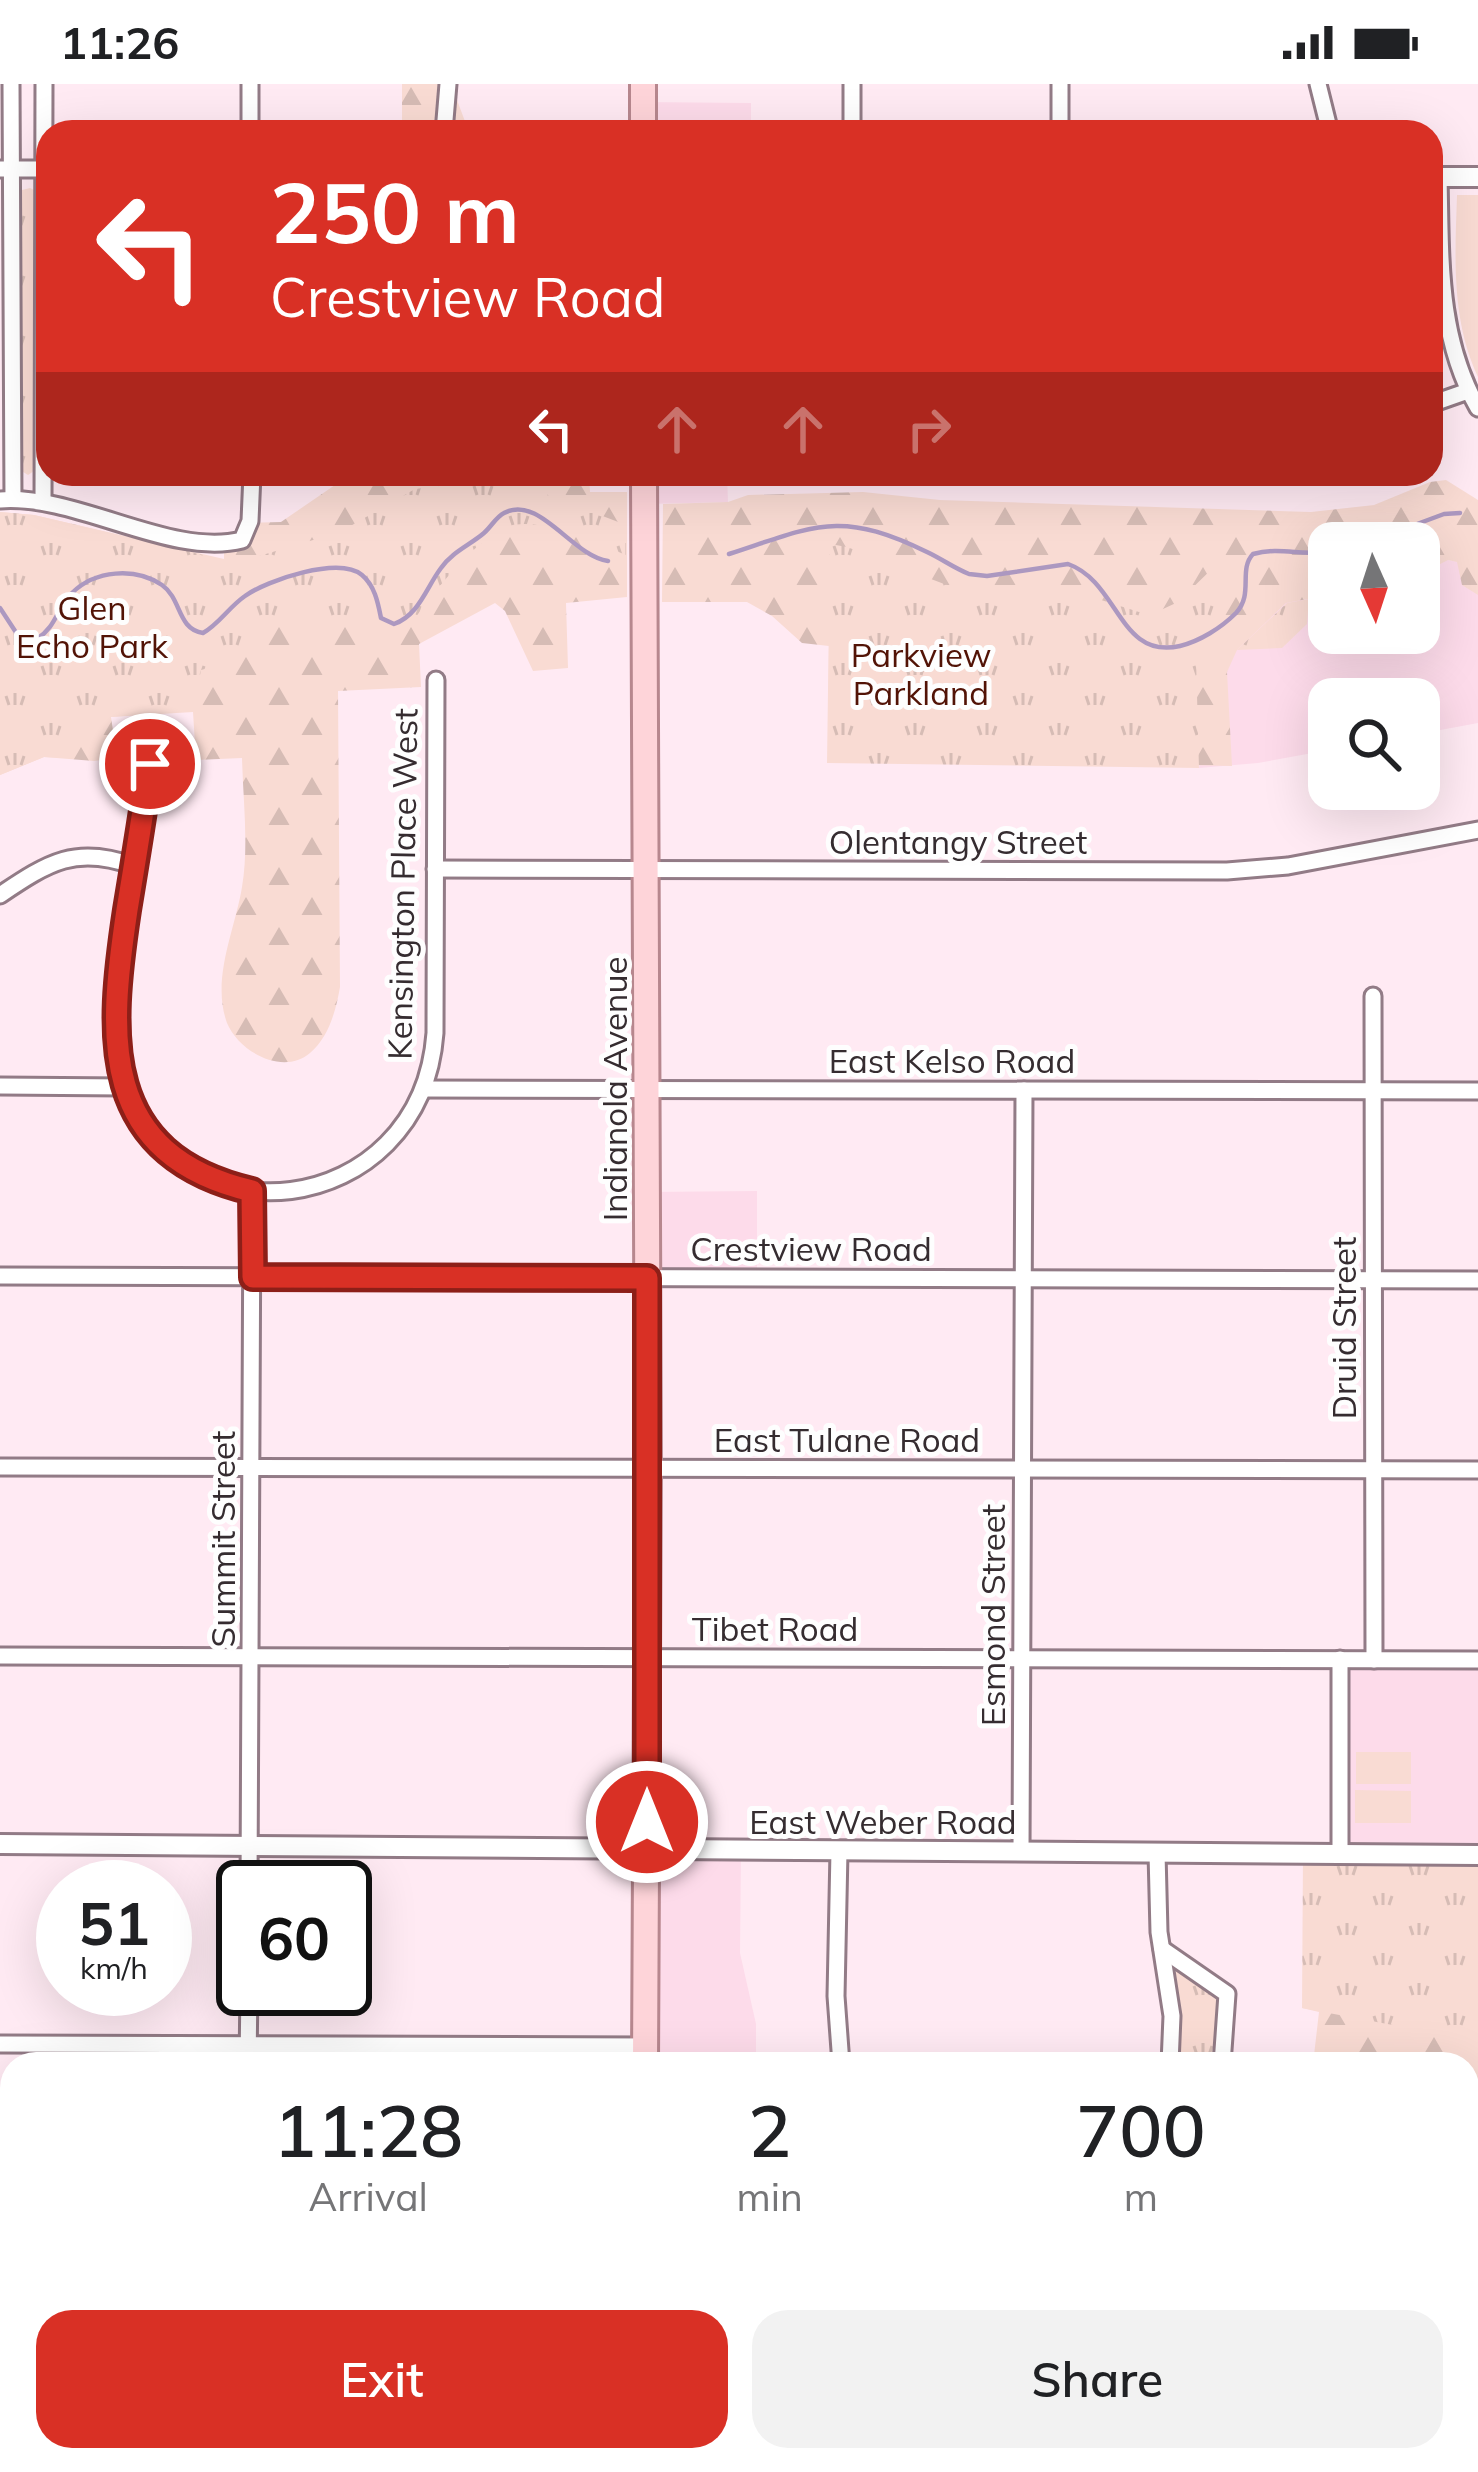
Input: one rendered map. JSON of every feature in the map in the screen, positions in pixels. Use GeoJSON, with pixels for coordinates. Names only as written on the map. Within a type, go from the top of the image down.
{"type":"FeatureCollection","features":[{"type":"Feature","properties":{"kind":"main road"},"geometry":{"type":"LineString","coordinates":[[643,84],[644,120]]}},
{"type":"Feature","properties":{"kind":"main road","name":"Indianola Avenue"},"geometry":{"type":"LineString","coordinates":[[644,486],[645,2052]]}},
{"type":"Feature","properties":{"kind":"street"},"geometry":{"type":"LineString","coordinates":[[11,84],[6,169],[7,499],[44,501],[185,539],[236,542],[249,530],[251,486]]}},
{"type":"Feature","properties":{"kind":"street"},"geometry":{"type":"LineString","coordinates":[[44,84],[45,120]]}},
{"type":"Feature","properties":{"kind":"street"},"geometry":{"type":"LineString","coordinates":[[250,84],[250,120]]}},
{"type":"Feature","properties":{"kind":"street"},"geometry":{"type":"LineString","coordinates":[[445,120],[448,84]]}},
{"type":"Feature","properties":{"kind":"street"},"geometry":{"type":"LineString","coordinates":[[852,84],[852,120]]}},
{"type":"Feature","properties":{"kind":"street"},"geometry":{"type":"LineString","coordinates":[[1060,84],[1060,120]]}},
{"type":"Feature","properties":{"kind":"street"},"geometry":{"type":"LineString","coordinates":[[1318,84],[1327,120]]}},
{"type":"Feature","properties":{"kind":"street"},"geometry":{"type":"LineString","coordinates":[[1443,177],[1478,177]]}},
{"type":"Feature","properties":{"kind":"street"},"geometry":{"type":"LineString","coordinates":[[1443,308],[1455,359],[1478,409]]}},
{"type":"Feature","properties":{"kind":"street"},"geometry":{"type":"LineString","coordinates":[[1443,400],[1468,391]]}},
{"type":"Feature","properties":{"kind":"street"},"geometry":{"type":"LineString","coordinates":[[44,486],[44,501]]}},
{"type":"Feature","properties":{"kind":"street","name":"Kensington Place West"},"geometry":{"type":"LineString","coordinates":[[252,1191],[296,1191],[344,1176],[390,1144],[425,1089],[435,1034],[436,680]]}},
{"type":"Feature","properties":{"kind":"street"},"geometry":{"type":"LineString","coordinates":[[151,759],[113,1013],[124,1087],[145,1124],[175,1156],[211,1179],[252,1191]]}},
{"type":"Feature","properties":{"kind":"street","name":"Olentangy Street"},"geometry":{"type":"LineString","coordinates":[[435,869],[1227,871],[1288,866],[1478,830]]}},
{"type":"Feature","properties":{"kind":"street"},"geometry":{"type":"LineString","coordinates":[[0,895],[76,856],[100,855],[134,866]]}},
{"type":"Feature","properties":{"kind":"street","name":"Druid Street"},"geometry":{"type":"LineString","coordinates":[[1372,995],[1373,1660]]}},
{"type":"Feature","properties":{"kind":"street"},"geometry":{"type":"LineString","coordinates":[[0,1087],[124,1087]]}},
{"type":"Feature","properties":{"kind":"street","name":"East Kelso Road"},"geometry":{"type":"LineString","coordinates":[[425,1089],[1478,1091]]}},
{"type":"Feature","properties":{"kind":"street","name":"Esmond Street"},"geometry":{"type":"LineString","coordinates":[[1021,1852],[1024,1090]]}},
{"type":"Feature","properties":{"kind":"street","name":"Summit Street"},"geometry":{"type":"LineString","coordinates":[[250,1860],[252,1191]]}},
{"type":"Feature","properties":{"kind":"street","name":"Crestview Road"},"geometry":{"type":"LineString","coordinates":[[0,1276],[1478,1280]]}},
{"type":"Feature","properties":{"kind":"street","name":"East Tulane Road"},"geometry":{"type":"LineString","coordinates":[[0,1467],[1478,1470]]}},
{"type":"Feature","properties":{"kind":"street","name":"Tibet Road"},"geometry":{"type":"LineString","coordinates":[[0,1656],[1478,1660]]}},
{"type":"Feature","properties":{"kind":"street"},"geometry":{"type":"LineString","coordinates":[[1340,1659],[1340,1854]]}},
{"type":"Feature","properties":{"kind":"street","name":"East Weber Road"},"geometry":{"type":"LineString","coordinates":[[0,1844],[1478,1856]]}},
{"type":"Feature","properties":{"kind":"street"},"geometry":{"type":"LineString","coordinates":[[839,1851],[836,1996],[840,2052]]}},
{"type":"Feature","properties":{"kind":"street"},"geometry":{"type":"LineString","coordinates":[[1157,1853],[1162,1949],[1172,2016],[1170,2052]]}},
{"type":"Feature","properties":{"kind":"street"},"geometry":{"type":"LineString","coordinates":[[1162,1949],[1227,1994],[1223,2052]]}},
{"type":"Feature","properties":{"kind":"street"},"geometry":{"type":"LineString","coordinates":[[248,2052],[249,2016]]}},
{"type":"Feature","properties":{"kind":"street"},"geometry":{"type":"LineString","coordinates":[[0,2044],[526,2052]]}},
{"type":"Feature","properties":{"kind":"shaded area"},"geometry":{"type":"Polygon","coordinates":[[[640,102],[751,103],[751,120],[640,120],[640,102]]]}},
{"type":"Feature","properties":{"kind":"shaded area"},"geometry":{"type":"Polygon","coordinates":[[[647,486],[727,486],[728,502],[647,504],[647,486]]]}},
{"type":"Feature","properties":{"kind":"shaded area"},"geometry":{"type":"Polygon","coordinates":[[[1440,558],[1478,571],[1478,723],[1440,730],[1440,678],[1308,678],[1308,754],[1199,768],[1220,653],[1308,578],[1308,654],[1440,654],[1440,558]]]}},
{"type":"Feature","properties":{"kind":"shaded area"},"geometry":{"type":"Polygon","coordinates":[[[757,1191],[757,1278],[647,1278],[647,1192],[757,1191]]]}},
{"type":"Feature","properties":{"kind":"shaded area"},"geometry":{"type":"Polygon","coordinates":[[[1340,1659],[1478,1660],[1478,1855],[1340,1854],[1340,1659]]]}},
{"type":"Feature","properties":{"kind":"shaded area"},"geometry":{"type":"Polygon","coordinates":[[[647,1849],[741,1850],[740,1953],[756,2024],[756,2052],[645,2052],[647,1849]]]}},
{"type":"Feature","properties":{"kind":"green space"},"geometry":{"type":"Polygon","coordinates":[[[402,84],[451,84],[464,120],[402,120],[402,84]]]}},
{"type":"Feature","properties":{"kind":"green space"},"geometry":{"type":"Polygon","coordinates":[[[22,190],[36,191],[36,470],[28,475],[20,470],[18,199],[22,190]]]}},
{"type":"Feature","properties":{"kind":"green space"},"geometry":{"type":"Polygon","coordinates":[[[1457,195],[1478,195],[1478,377],[1459,310],[1457,195]]]}},
{"type":"Feature","properties":{"kind":"green space"},"geometry":{"type":"Polygon","coordinates":[[[1446,480],[1478,500],[1478,595],[1462,585],[1457,562],[1440,564],[1440,522],[1308,522],[1308,599],[1286,603],[1237,650],[1227,672],[1232,766],[828,757],[829,646],[802,643],[772,616],[747,602],[662,602],[663,504],[728,502],[748,495],[863,492],[940,500],[1311,512],[1374,505],[1420,486],[1443,486],[1446,480]]]}},
{"type":"Feature","properties":{"kind":"green space"},"geometry":{"type":"Polygon","coordinates":[[[334,486],[590,486],[590,492],[627,492],[627,597],[566,603],[568,668],[533,671],[505,611],[495,603],[419,644],[421,687],[338,691],[340,987],[331,1023],[317,1047],[287,1062],[263,1058],[241,1043],[227,1023],[223,1006],[223,972],[244,871],[242,758],[196,760],[193,712],[111,717],[117,758],[44,757],[0,775],[0,512],[34,515],[224,559],[224,543],[250,523],[281,522],[334,486]]]}},
{"type":"Feature","properties":{"kind":"green space","name":"Glen Echo Park"},"geometry":{"type":"Polygon","coordinates":[[[525,486],[626,525],[626,555],[550,527],[507,527],[468,555],[413,621],[385,621],[363,614],[290,620],[262,630],[216,666],[201,670],[193,711],[72,724],[68,758],[44,757],[0,775],[0,512],[34,515],[220,559],[246,560],[340,532],[415,489],[525,486]]]}},
{"type":"Feature","properties":{"kind":"green space","name":"Parkview Parkland"},"geometry":{"type":"Polygon","coordinates":[[[830,544],[952,587],[987,591],[1054,585],[1139,612],[1178,602],[1220,561],[1220,654],[1196,659],[1199,768],[827,763],[830,544]]]}},
{"type":"Feature","properties":{"kind":"green space"},"geometry":{"type":"Polygon","coordinates":[[[1308,599],[1307,624],[1282,648],[1237,650],[1287,603],[1308,599]]]}},
{"type":"Feature","properties":{"kind":"green space"},"geometry":{"type":"Polygon","coordinates":[[[1356,1752],[1411,1752],[1411,1784],[1356,1784],[1356,1752]]]}},
{"type":"Feature","properties":{"kind":"green space"},"geometry":{"type":"Polygon","coordinates":[[[1355,1790],[1411,1791],[1411,1823],[1355,1823],[1355,1790]]]}},
{"type":"Feature","properties":{"kind":"green space"},"geometry":{"type":"Polygon","coordinates":[[[1303,1854],[1478,1855],[1478,2041],[1302,2008],[1303,1854]]]}},
{"type":"Feature","properties":{"kind":"green space"},"geometry":{"type":"Polygon","coordinates":[[[1162,1949],[1227,1994],[1223,2052],[1169,2052],[1162,1949]]]}},
{"type":"Feature","properties":{"kind":"green space"},"geometry":{"type":"Polygon","coordinates":[[[1302,2008],[1478,2013],[1478,2052],[1314,2052],[1319,2012],[1302,2008]]]}},
{"type":"Feature","properties":{"kind":"waterway"},"geometry":{"type":"LineString","coordinates":[[0,608],[19,637],[37,639],[81,585],[103,576],[140,575],[162,585],[188,626],[203,633],[255,590],[303,572],[337,568],[362,575],[373,589],[381,618],[394,624],[416,608],[450,557],[501,515],[517,509],[543,519],[581,549],[608,561]]}},
{"type":"Feature","properties":{"kind":"waterway"},"geometry":{"type":"LineString","coordinates":[[1422,522],[1460,513]]}},
{"type":"Feature","properties":{"kind":"waterway"},"geometry":{"type":"LineString","coordinates":[[729,554],[806,530],[848,526],[897,539],[969,574],[987,576],[1068,564],[1098,586],[1131,631],[1160,647],[1195,641],[1236,613],[1253,554],[1308,553]]}},
{"type":"Feature","properties":{"kind":"route"},"geometry":{"type":"LineString","coordinates":[[150,764],[115,994],[117,1059],[133,1106],[159,1141],[211,1179],[252,1191],[253,1277],[647,1278],[647,1822]]}}]}
